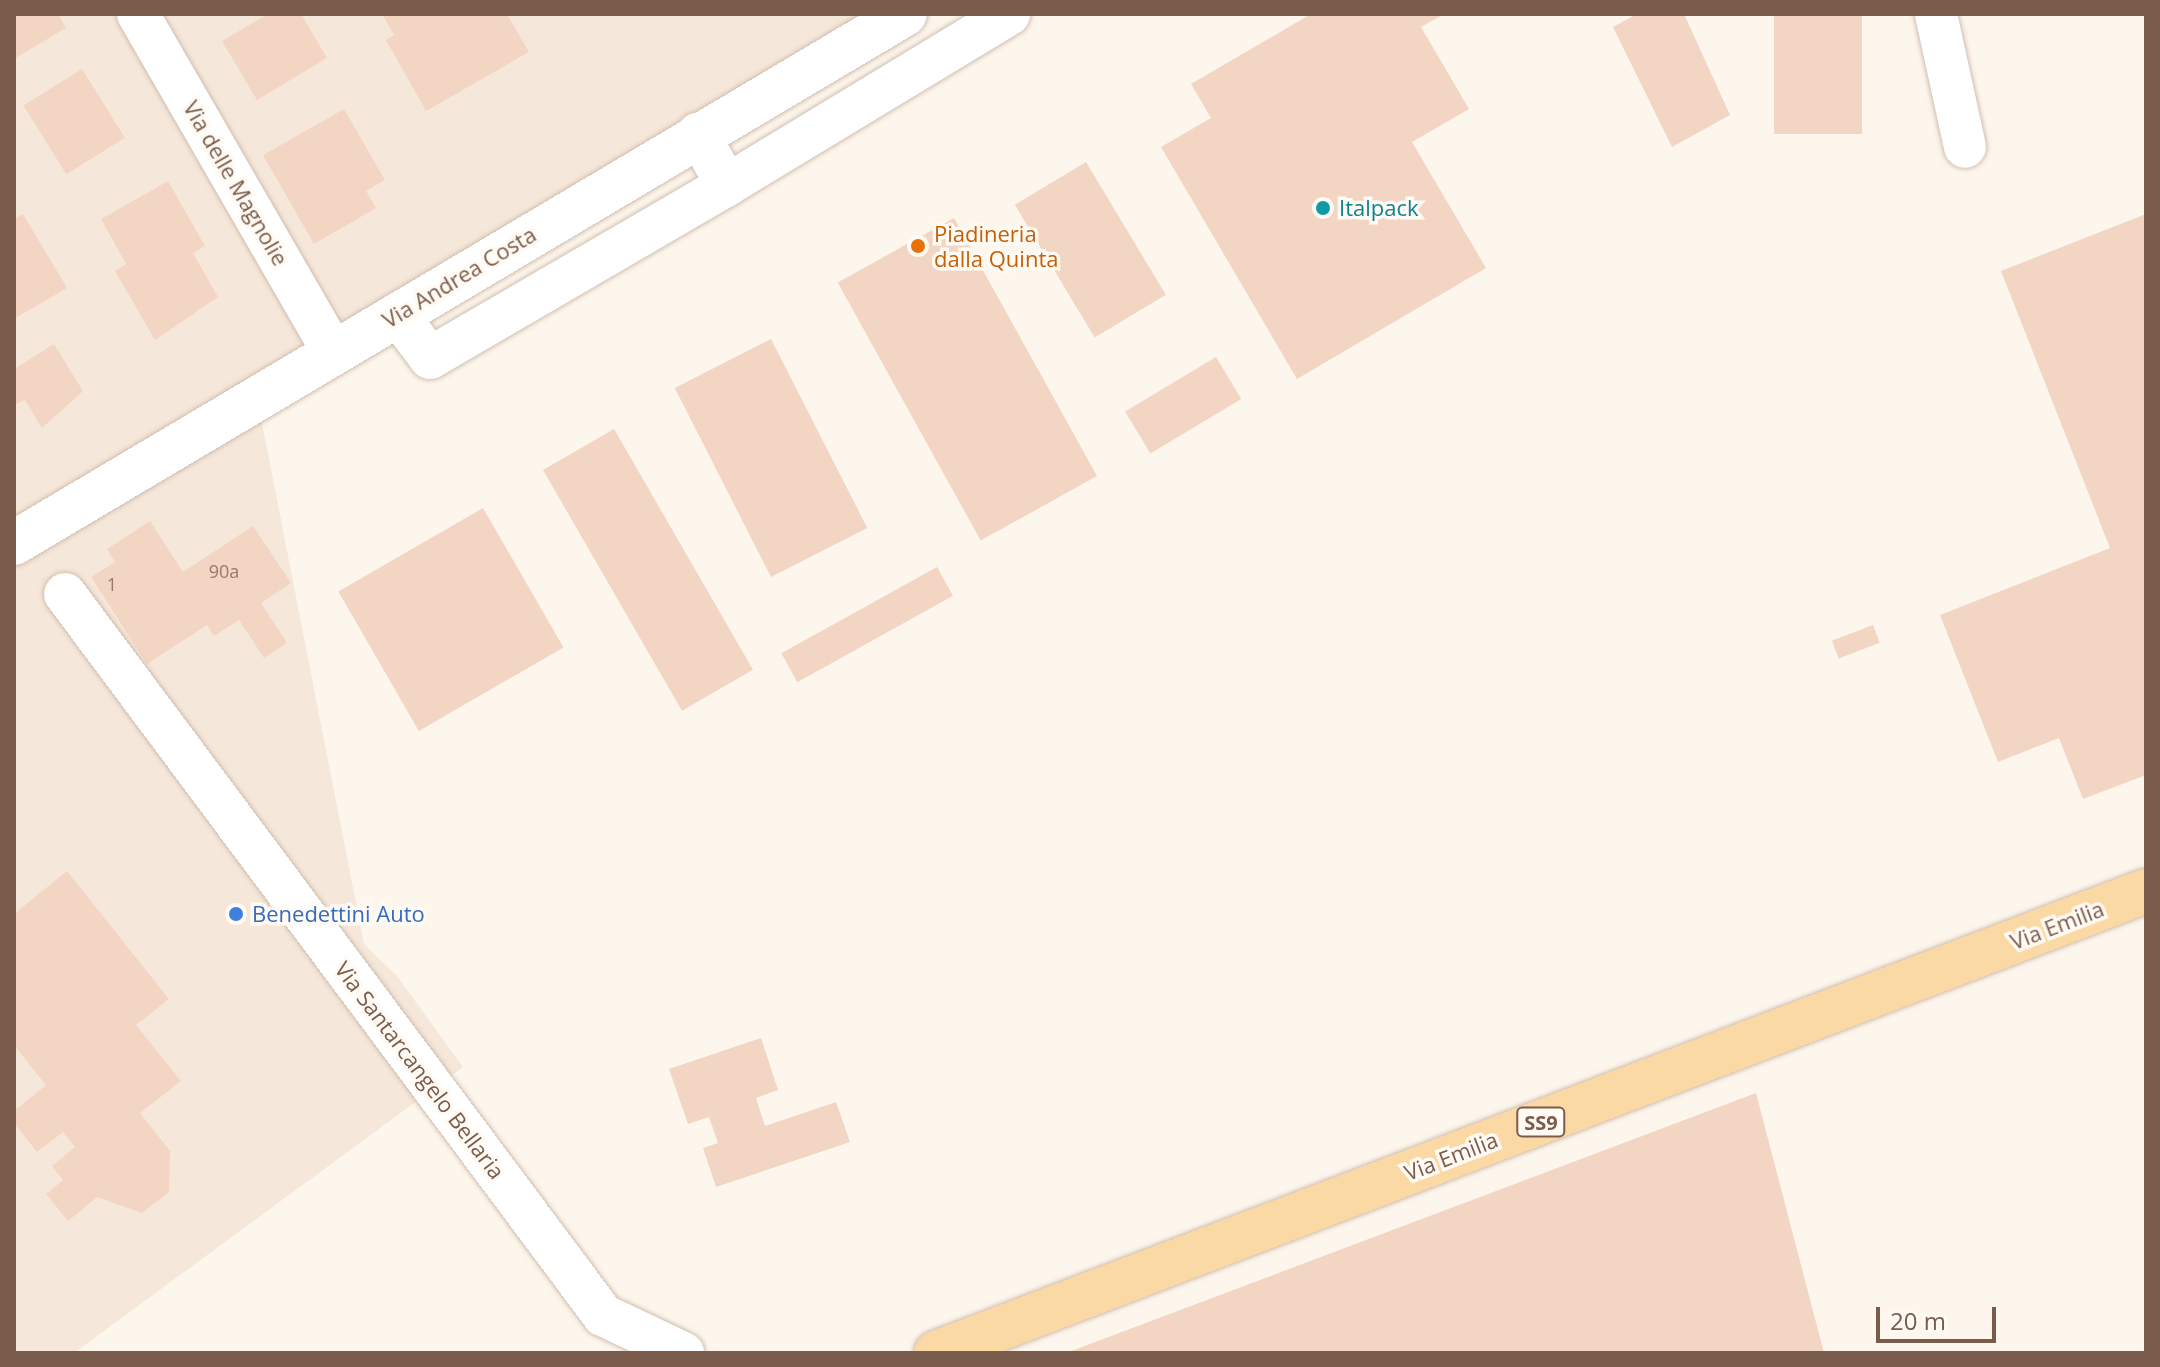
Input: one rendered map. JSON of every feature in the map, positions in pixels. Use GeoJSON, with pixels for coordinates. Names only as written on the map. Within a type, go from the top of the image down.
{"type":"FeatureCollection","features":[{"type":"Feature","properties":{"kind":"main road","name":"Via Emilia"},"geometry":{"type":"LineString","coordinates":[[936,1353],[2146,891]]}},
{"type":"Feature","properties":{"kind":"street","name":"Via delle Magnolie"},"geometry":{"type":"LineString","coordinates":[[138,14],[333,352]]}},
{"type":"Feature","properties":{"kind":"street","name":"Via Andrea Costa"},"geometry":{"type":"LineString","coordinates":[[19,528],[333,352],[905,14]]}},
{"type":"Feature","properties":{"kind":"street"},"geometry":{"type":"LineString","coordinates":[[397,314],[430,358],[727,185],[1009,14]]}},
{"type":"Feature","properties":{"kind":"street"},"geometry":{"type":"LineString","coordinates":[[1936,14],[1965,147]]}},
{"type":"Feature","properties":{"kind":"street"},"geometry":{"type":"LineString","coordinates":[[698,134],[727,185]]}},
{"type":"Feature","properties":{"kind":"street","name":"Via Santarcangelo Bellaria"},"geometry":{"type":"LineString","coordinates":[[65,594],[621,1337],[683,1353]]}},
{"type":"Feature","properties":{"kind":"shaded area"},"geometry":{"type":"Polygon","coordinates":[[[14,14],[882,14],[253,377],[364,944],[397,976],[463,1067],[74,1353],[14,1353],[14,14]]]}},
{"type":"Feature","properties":{"kind":"building"},"geometry":{"type":"Polygon","coordinates":[[[14,14],[58,14],[66,28],[14,59],[14,14]]]}},
{"type":"Feature","properties":{"kind":"building"},"geometry":{"type":"Polygon","coordinates":[[[268,14],[301,14],[327,58],[257,100],[222,41],[268,14]]]}},
{"type":"Feature","properties":{"kind":"building"},"geometry":{"type":"Polygon","coordinates":[[[382,14],[507,14],[529,52],[426,111],[386,40],[394,35],[382,14]]]}},
{"type":"Feature","properties":{"kind":"building","name":"Italpack"},"geometry":{"type":"Polygon","coordinates":[[[1311,14],[1444,14],[1421,27],[1469,109],[1412,142],[1486,268],[1297,379],[1161,147],[1211,118],[1191,84],[1311,14]]]}},
{"type":"Feature","properties":{"kind":"building"},"geometry":{"type":"Polygon","coordinates":[[[1637,14],[1684,14],[1730,115],[1672,147],[1613,27],[1637,14]]]}},
{"type":"Feature","properties":{"kind":"building"},"geometry":{"type":"Polygon","coordinates":[[[1774,14],[1862,14],[1862,134],[1774,134],[1774,14]]]}},
{"type":"Feature","properties":{"kind":"building"},"geometry":{"type":"Polygon","coordinates":[[[82,69],[125,138],[66,174],[23,106],[82,69]]]}},
{"type":"Feature","properties":{"kind":"building"},"geometry":{"type":"Polygon","coordinates":[[[344,109],[385,180],[366,191],[376,208],[314,244],[263,155],[344,109]]]}},
{"type":"Feature","properties":{"kind":"building"},"geometry":{"type":"Polygon","coordinates":[[[1086,162],[1166,295],[1095,338],[1015,205],[1086,162]]]}},
{"type":"Feature","properties":{"kind":"building"},"geometry":{"type":"Polygon","coordinates":[[[168,181],[205,246],[193,253],[218,297],[155,340],[115,271],[126,264],[101,219],[168,181]]]}},
{"type":"Feature","properties":{"kind":"building"},"geometry":{"type":"Polygon","coordinates":[[[23,214],[67,288],[14,319],[14,219],[23,214]]]}},
{"type":"Feature","properties":{"kind":"building"},"geometry":{"type":"Polygon","coordinates":[[[2146,214],[2146,775],[2083,799],[2059,738],[1998,762],[1940,615],[2110,548],[2001,271],[2146,214]]]}},
{"type":"Feature","properties":{"kind":"building"},"geometry":{"type":"Polygon","coordinates":[[[954,218],[1097,476],[981,540],[838,282],[954,218]]]}},
{"type":"Feature","properties":{"kind":"building"},"geometry":{"type":"Polygon","coordinates":[[[771,339],[867,528],[771,577],[675,388],[771,339]]]}},
{"type":"Feature","properties":{"kind":"building"},"geometry":{"type":"Polygon","coordinates":[[[54,344],[83,391],[42,428],[25,400],[14,405],[14,369],[54,344]]]}},
{"type":"Feature","properties":{"kind":"building"},"geometry":{"type":"Polygon","coordinates":[[[1216,357],[1241,399],[1150,454],[1125,412],[1216,357]]]}},
{"type":"Feature","properties":{"kind":"building"},"geometry":{"type":"Polygon","coordinates":[[[614,429],[753,670],[682,711],[543,470],[614,429]]]}},
{"type":"Feature","properties":{"kind":"building"},"geometry":{"type":"Polygon","coordinates":[[[483,508],[564,647],[419,731],[338,592],[483,508]]]}},
{"type":"Feature","properties":{"kind":"building"},"geometry":{"type":"Polygon","coordinates":[[[150,521],[183,572],[253,526],[291,583],[261,603],[287,643],[264,658],[239,620],[214,636],[207,625],[147,664],[91,577],[115,562],[107,549],[150,521]]]}},
{"type":"Feature","properties":{"kind":"building"},"geometry":{"type":"Polygon","coordinates":[[[937,567],[953,596],[797,682],[781,653],[937,567]]]}},
{"type":"Feature","properties":{"kind":"building"},"geometry":{"type":"Polygon","coordinates":[[[1873,625],[1880,643],[1839,659],[1832,641],[1873,625]]]}},
{"type":"Feature","properties":{"kind":"building"},"geometry":{"type":"Polygon","coordinates":[[[67,871],[169,999],[136,1025],[181,1081],[140,1113],[170,1151],[169,1192],[142,1213],[97,1197],[68,1221],[46,1194],[63,1180],[52,1166],[75,1147],[63,1132],[37,1152],[14,1123],[14,1111],[46,1085],[14,1045],[14,914],[67,871]]]}},
{"type":"Feature","properties":{"kind":"building"},"geometry":{"type":"Polygon","coordinates":[[[761,1038],[778,1090],[756,1098],[765,1126],[836,1102],[850,1142],[716,1187],[703,1148],[718,1143],[709,1117],[688,1124],[669,1069],[761,1038]]]}},
{"type":"Feature","properties":{"kind":"building"},"geometry":{"type":"Polygon","coordinates":[[[1756,1093],[1824,1353],[1066,1353],[1756,1093]]]}},
{"type":"Feature","properties":{"kind":"place","name":"Italpack"},"geometry":{"type":"Point","coordinates":[1323,208]}},
{"type":"Feature","properties":{"kind":"place","name":"Piadineria dalla Quinta"},"geometry":{"type":"Point","coordinates":[918,246]}},
{"type":"Feature","properties":{"kind":"place","name":"Benedettini Auto"},"geometry":{"type":"Point","coordinates":[236,914]}}]}
